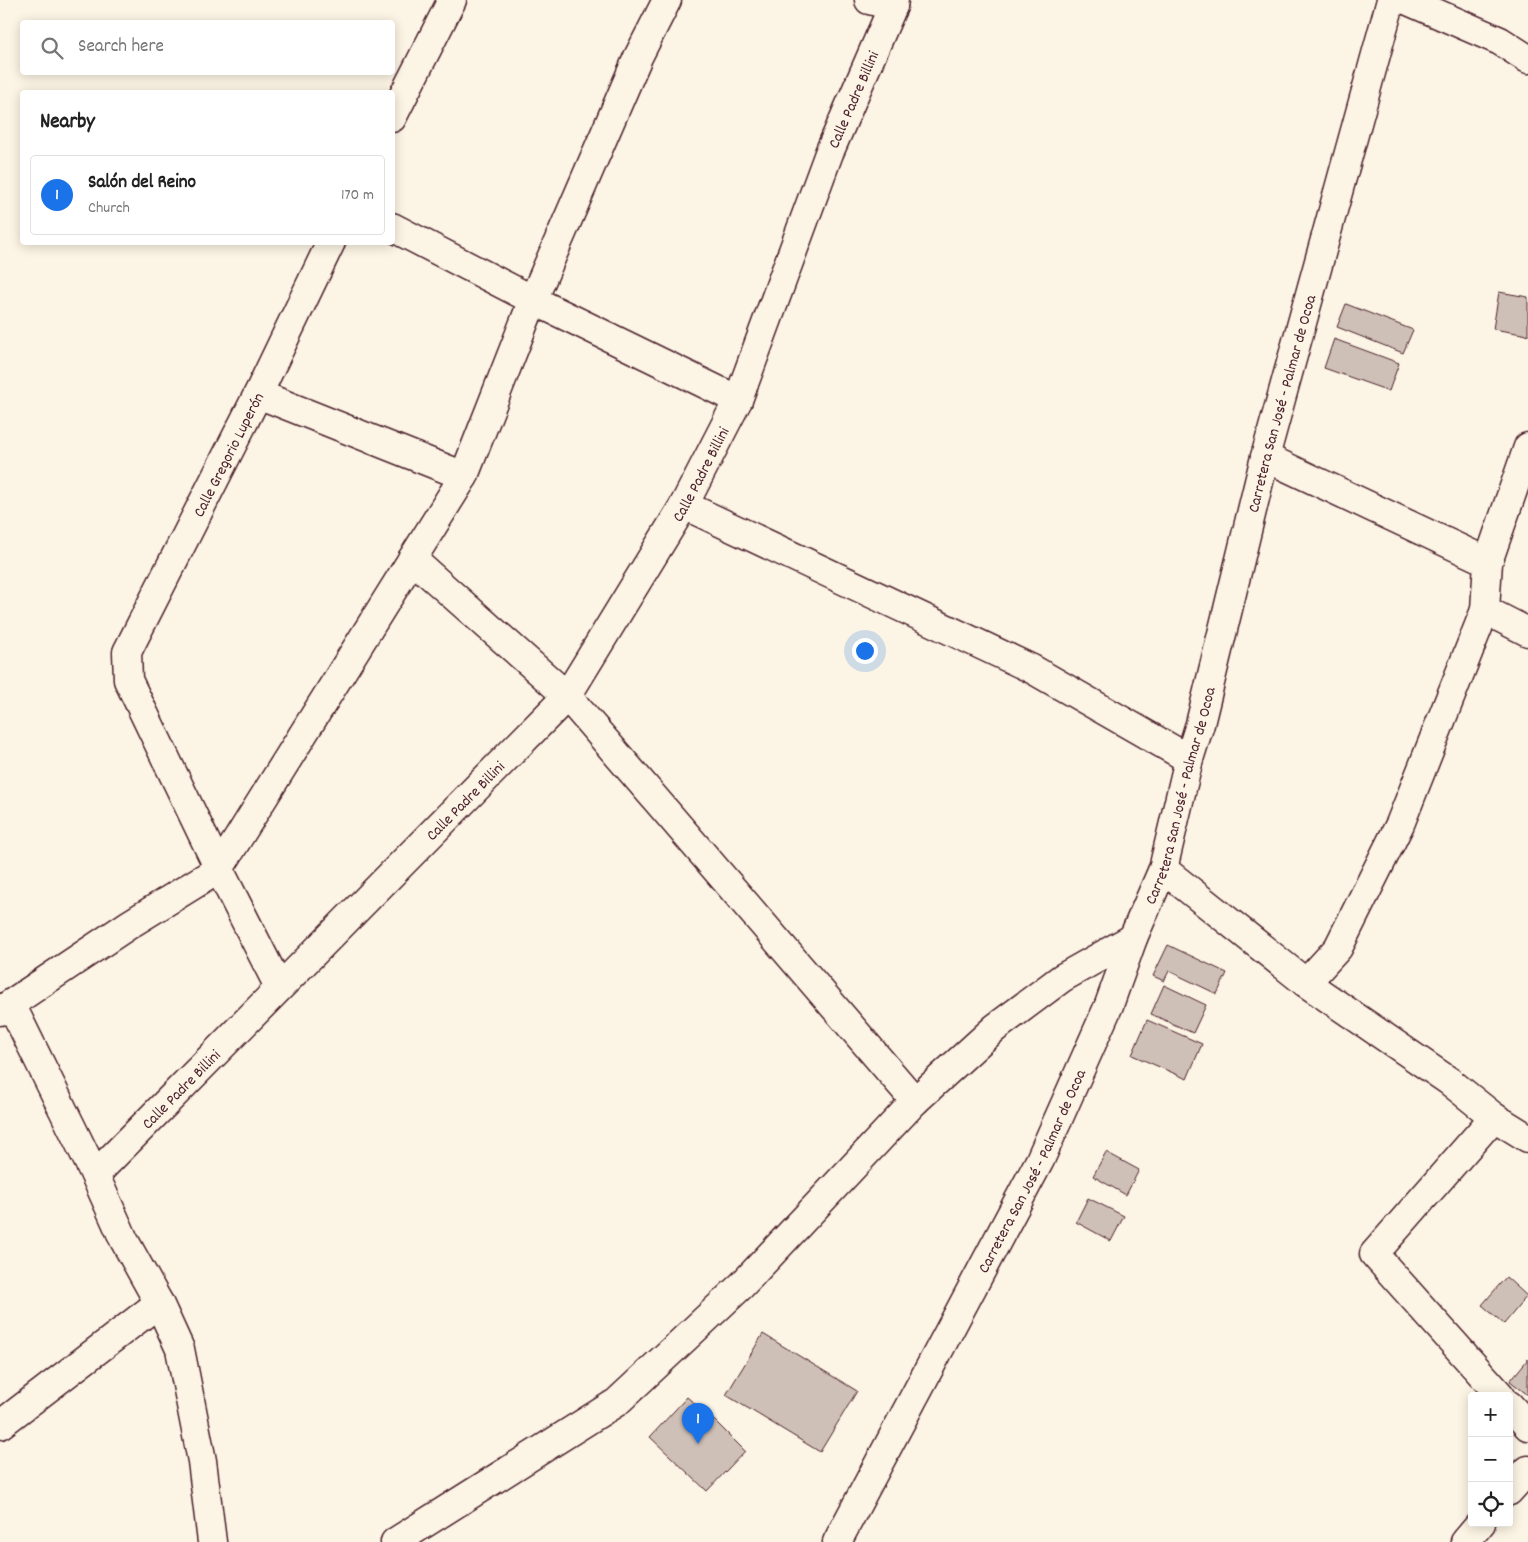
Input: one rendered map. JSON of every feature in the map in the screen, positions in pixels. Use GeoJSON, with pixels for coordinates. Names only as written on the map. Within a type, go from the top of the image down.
{"type":"FeatureCollection","features":[{"type":"Feature","properties":{"kind":"street"},"geometry":{"type":"LineString","coordinates":[[395,112],[452,0]]}},
{"type":"Feature","properties":{"kind":"street"},"geometry":{"type":"LineString","coordinates":[[212,1542],[202,1461],[180,1350],[159,1303],[124,1240],[95,1176],[5,1008],[130,924],[220,869],[464,476],[533,300],[638,57],[667,0]]}},
{"type":"Feature","properties":{"kind":"street","name":"Carretera San José - Palmar de Ocoa"},"geometry":{"type":"LineString","coordinates":[[837,1542],[1040,1160],[1109,1005],[1133,938],[1163,869],[1265,457],[1391,0]]}},
{"type":"Feature","properties":{"kind":"street"},"geometry":{"type":"LineString","coordinates":[[1406,0],[1500,41],[1528,59]]}},
{"type":"Feature","properties":{"kind":"street","name":"Calle Padre Billini"},"geometry":{"type":"LineString","coordinates":[[95,1176],[567,696],[684,505],[738,400],[885,2]]}},
{"type":"Feature","properties":{"kind":"street"},"geometry":{"type":"LineString","coordinates":[[395,229],[533,300],[738,400]]}},
{"type":"Feature","properties":{"kind":"street","name":"Calle Gregorio Luperón"},"geometry":{"type":"LineString","coordinates":[[220,869],[128,680],[127,652],[258,394],[330,245]]}},
{"type":"Feature","properties":{"kind":"street"},"geometry":{"type":"LineString","coordinates":[[258,394],[464,476]]}},
{"type":"Feature","properties":{"kind":"street"},"geometry":{"type":"LineString","coordinates":[[1306,983],[1338,948],[1400,824],[1486,610],[1488,562],[1528,447]]}},
{"type":"Feature","properties":{"kind":"street"},"geometry":{"type":"LineString","coordinates":[[1265,457],[1488,562]]}},
{"type":"Feature","properties":{"kind":"street"},"geometry":{"type":"LineString","coordinates":[[684,505],[1032,669],[1189,759]]}},
{"type":"Feature","properties":{"kind":"street"},"geometry":{"type":"LineString","coordinates":[[412,559],[567,696],[916,1100]]}},
{"type":"Feature","properties":{"kind":"street"},"geometry":{"type":"LineString","coordinates":[[1486,610],[1528,632]]}},
{"type":"Feature","properties":{"kind":"street"},"geometry":{"type":"LineString","coordinates":[[220,869],[279,987]]}},
{"type":"Feature","properties":{"kind":"street"},"geometry":{"type":"LineString","coordinates":[[1163,869],[1306,983],[1449,1081],[1494,1117],[1528,1138]]}},
{"type":"Feature","properties":{"kind":"street"},"geometry":{"type":"LineString","coordinates":[[396,1542],[617,1402],[742,1285],[916,1100],[995,1028],[1062,978],[1133,938]]}},
{"type":"Feature","properties":{"kind":"street"},"geometry":{"type":"LineString","coordinates":[[1494,1117],[1374,1254],[1497,1392]]}},
{"type":"Feature","properties":{"kind":"street"},"geometry":{"type":"LineString","coordinates":[[0,1425],[159,1303]]}},
{"type":"Feature","properties":{"kind":"street"},"geometry":{"type":"LineString","coordinates":[[1513,1409],[1528,1426]]}},
{"type":"Feature","properties":{"kind":"street"},"geometry":{"type":"LineString","coordinates":[[1513,1487],[1528,1470]]}},
{"type":"Feature","properties":{"kind":"street"},"geometry":{"type":"LineString","coordinates":[[1465,1542],[1478,1527]]}},
{"type":"Feature","properties":{"kind":"building"},"geometry":{"type":"Polygon","coordinates":[[[1499,292],[1528,297],[1528,335],[1493,329],[1499,292]]]}},
{"type":"Feature","properties":{"kind":"building"},"geometry":{"type":"Polygon","coordinates":[[[1346,304],[1413,330],[1403,353],[1337,327],[1346,304]]]}},
{"type":"Feature","properties":{"kind":"building"},"geometry":{"type":"Polygon","coordinates":[[[1334,339],[1399,363],[1389,391],[1324,368],[1334,339]]]}},
{"type":"Feature","properties":{"kind":"building"},"geometry":{"type":"Polygon","coordinates":[[[1168,945],[1227,973],[1217,994],[1169,971],[1164,981],[1153,976],[1168,945]]]}},
{"type":"Feature","properties":{"kind":"building"},"geometry":{"type":"Polygon","coordinates":[[[1164,985],[1206,1005],[1193,1033],[1151,1014],[1164,985]]]}},
{"type":"Feature","properties":{"kind":"building"},"geometry":{"type":"Polygon","coordinates":[[[1147,1020],[1202,1044],[1187,1079],[1132,1055],[1147,1020]]]}},
{"type":"Feature","properties":{"kind":"building"},"geometry":{"type":"Polygon","coordinates":[[[1106,1152],[1139,1170],[1126,1195],[1093,1176],[1106,1152]]]}},
{"type":"Feature","properties":{"kind":"building"},"geometry":{"type":"Polygon","coordinates":[[[1088,1198],[1124,1216],[1111,1241],[1076,1222],[1088,1198]]]}},
{"type":"Feature","properties":{"kind":"building"},"geometry":{"type":"Polygon","coordinates":[[[1506,1277],[1527,1296],[1504,1324],[1482,1305],[1506,1277]]]}},
{"type":"Feature","properties":{"kind":"building"},"geometry":{"type":"Polygon","coordinates":[[[763,1334],[857,1391],[820,1452],[726,1395],[763,1334]]]}},
{"type":"Feature","properties":{"kind":"building"},"geometry":{"type":"Polygon","coordinates":[[[1528,1359],[1528,1395],[1510,1381],[1528,1359]]]}},
{"type":"Feature","properties":{"kind":"building"},"geometry":{"type":"Polygon","coordinates":[[[687,1397],[745,1451],[707,1491],[650,1437],[687,1397]]]}},
{"type":"Feature","properties":{"kind":"place","name":"Salón del Reino"},"geometry":{"type":"Point","coordinates":[698,1444]}}]}
